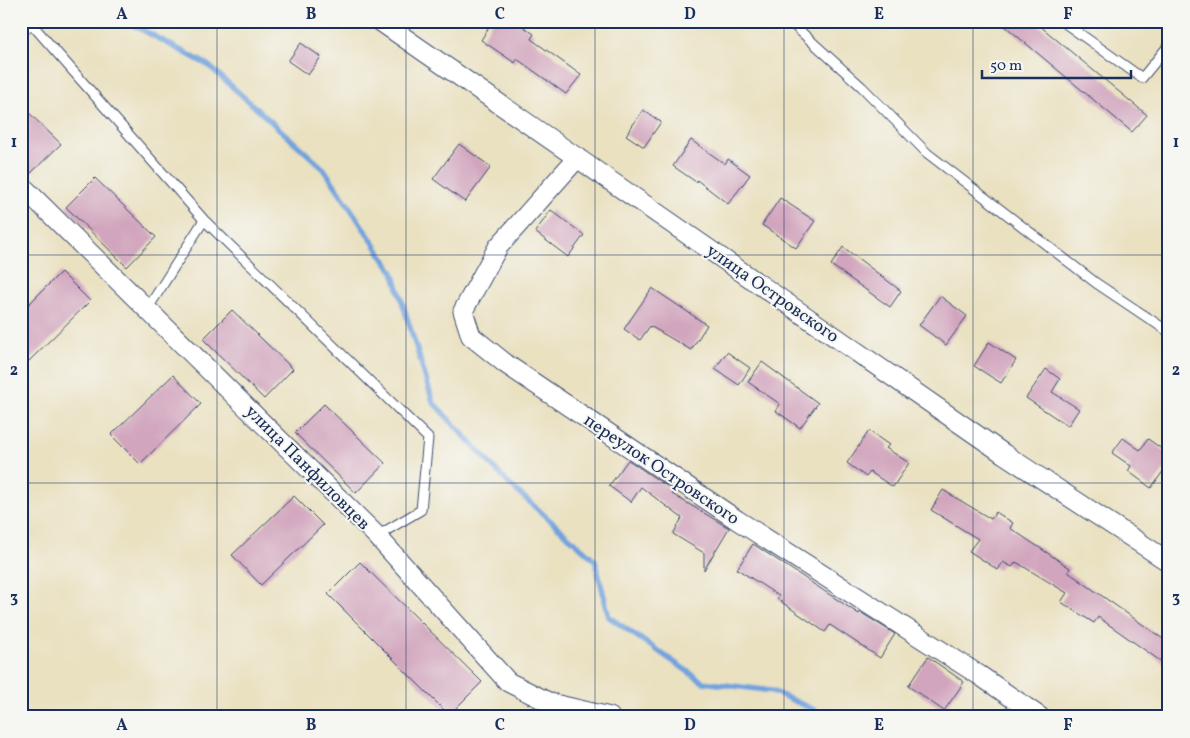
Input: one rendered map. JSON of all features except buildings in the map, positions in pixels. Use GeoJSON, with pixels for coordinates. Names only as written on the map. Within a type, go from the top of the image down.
{"type":"FeatureCollection","features":[{"type":"Feature","properties":{"kind":"street"},"geometry":{"type":"LineString","coordinates":[[21,27],[28,21]]}},
{"type":"Feature","properties":{"kind":"street","name":"улица Островского"},"geometry":{"type":"LineString","coordinates":[[380,21],[1004,454],[1169,562]]}},
{"type":"Feature","properties":{"kind":"street","name":"переулок Островского"},"geometry":{"type":"LineString","coordinates":[[578,157],[498,247],[463,311],[471,336],[506,364],[737,520],[979,675],[1040,717]]}},
{"type":"Feature","properties":{"kind":"street","name":"улица Панфиловцев"},"geometry":{"type":"LineString","coordinates":[[21,185],[148,308],[377,536],[508,682],[550,703],[610,717]]}},
{"type":"Feature","properties":{"kind":"lane"},"geometry":{"type":"LineString","coordinates":[[28,21],[204,220],[428,438],[422,510],[377,536]]}},
{"type":"Feature","properties":{"kind":"lane"},"geometry":{"type":"LineString","coordinates":[[789,21],[862,87],[927,153],[1096,283],[1169,332]]}},
{"type":"Feature","properties":{"kind":"lane"},"geometry":{"type":"LineString","coordinates":[[1062,21],[1142,78],[1169,45]]}},
{"type":"Feature","properties":{"kind":"lane"},"geometry":{"type":"LineString","coordinates":[[148,308],[204,220]]}},
{"type":"Feature","properties":{"kind":"waterway"},"geometry":{"type":"LineString","coordinates":[[126,21],[208,65],[324,169],[393,272],[433,402],[509,484],[595,560],[609,617],[703,682],[772,691],[830,717]]}}]}
